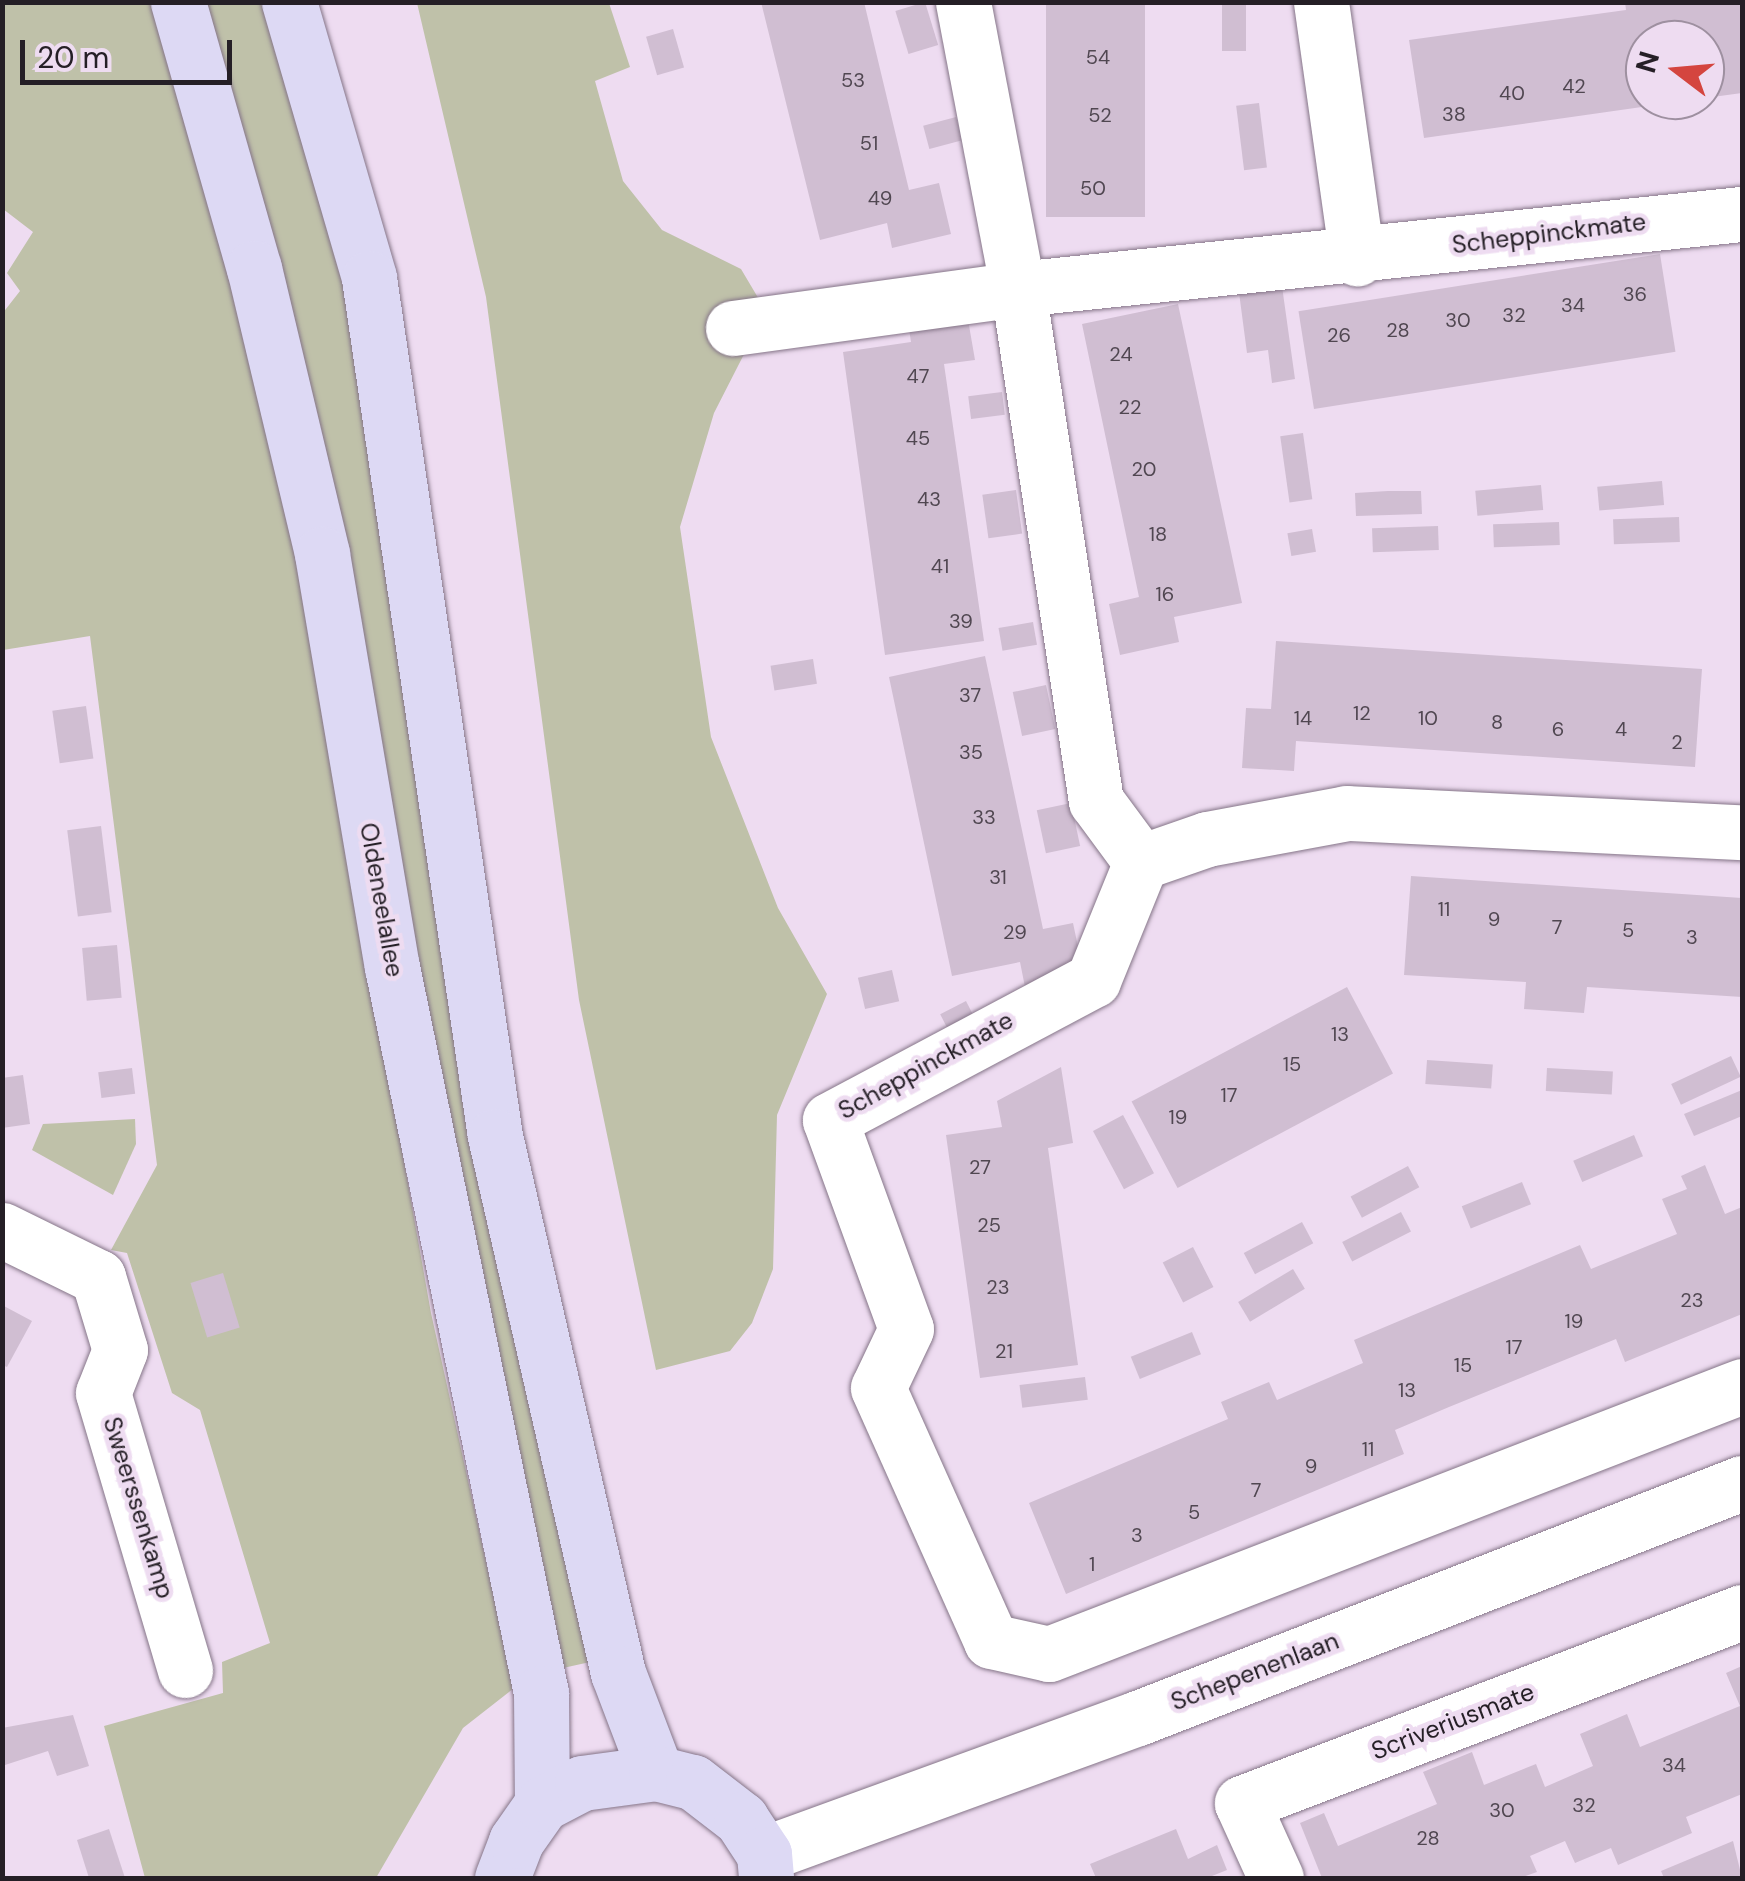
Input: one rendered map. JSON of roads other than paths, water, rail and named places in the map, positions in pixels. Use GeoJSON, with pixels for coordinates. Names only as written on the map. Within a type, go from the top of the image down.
{"type":"FeatureCollection","features":[{"type":"Feature","properties":{"kind":"main road","name":"Oldeneelallee"},"geometry":{"type":"LineString","coordinates":[[178,2],[254,268],[322,554],[392,968],[541,1692],[542,1804]]}},
{"type":"Feature","properties":{"kind":"main road"},"geometry":{"type":"LineString","coordinates":[[289,2],[369,278],[495,1136],[618,1674],[656,1774]]}},
{"type":"Feature","properties":{"kind":"main road"},"geometry":{"type":"LineString","coordinates":[[502,1878],[516,1841],[542,1804],[582,1782],[656,1774],[693,1782],[715,1796],[765,1866]]}},
{"type":"Feature","properties":{"kind":"street"},"geometry":{"type":"LineString","coordinates":[[963,2],[1018,289],[1096,801],[1140,862],[1207,839],[1347,813],[1742,832]]}},
{"type":"Feature","properties":{"kind":"street"},"geometry":{"type":"LineString","coordinates":[[1321,2],[1357,258]]}},
{"type":"Feature","properties":{"kind":"street","name":"Scheppinckmate"},"geometry":{"type":"LineString","coordinates":[[733,328],[1018,289],[1357,258],[1742,214]]}},
{"type":"Feature","properties":{"kind":"street","name":"Scheppinckmate"},"geometry":{"type":"LineString","coordinates":[[1140,862],[1094,980],[830,1120],[906,1329],[878,1388],[990,1641],[1049,1654],[1742,1386]]}},
{"type":"Feature","properties":{"kind":"street","name":"Sweerssenkamp"},"geometry":{"type":"LineString","coordinates":[[2,1230],[98,1277],[120,1350],[103,1393],[186,1670]]}},
{"type":"Feature","properties":{"kind":"street","name":"Schepenenlaan"},"geometry":{"type":"LineString","coordinates":[[765,1866],[1742,1482]]}},
{"type":"Feature","properties":{"kind":"street","name":"Scriveriusmate"},"geometry":{"type":"LineString","coordinates":[[1276,1878],[1242,1803],[1742,1612]]}}]}
